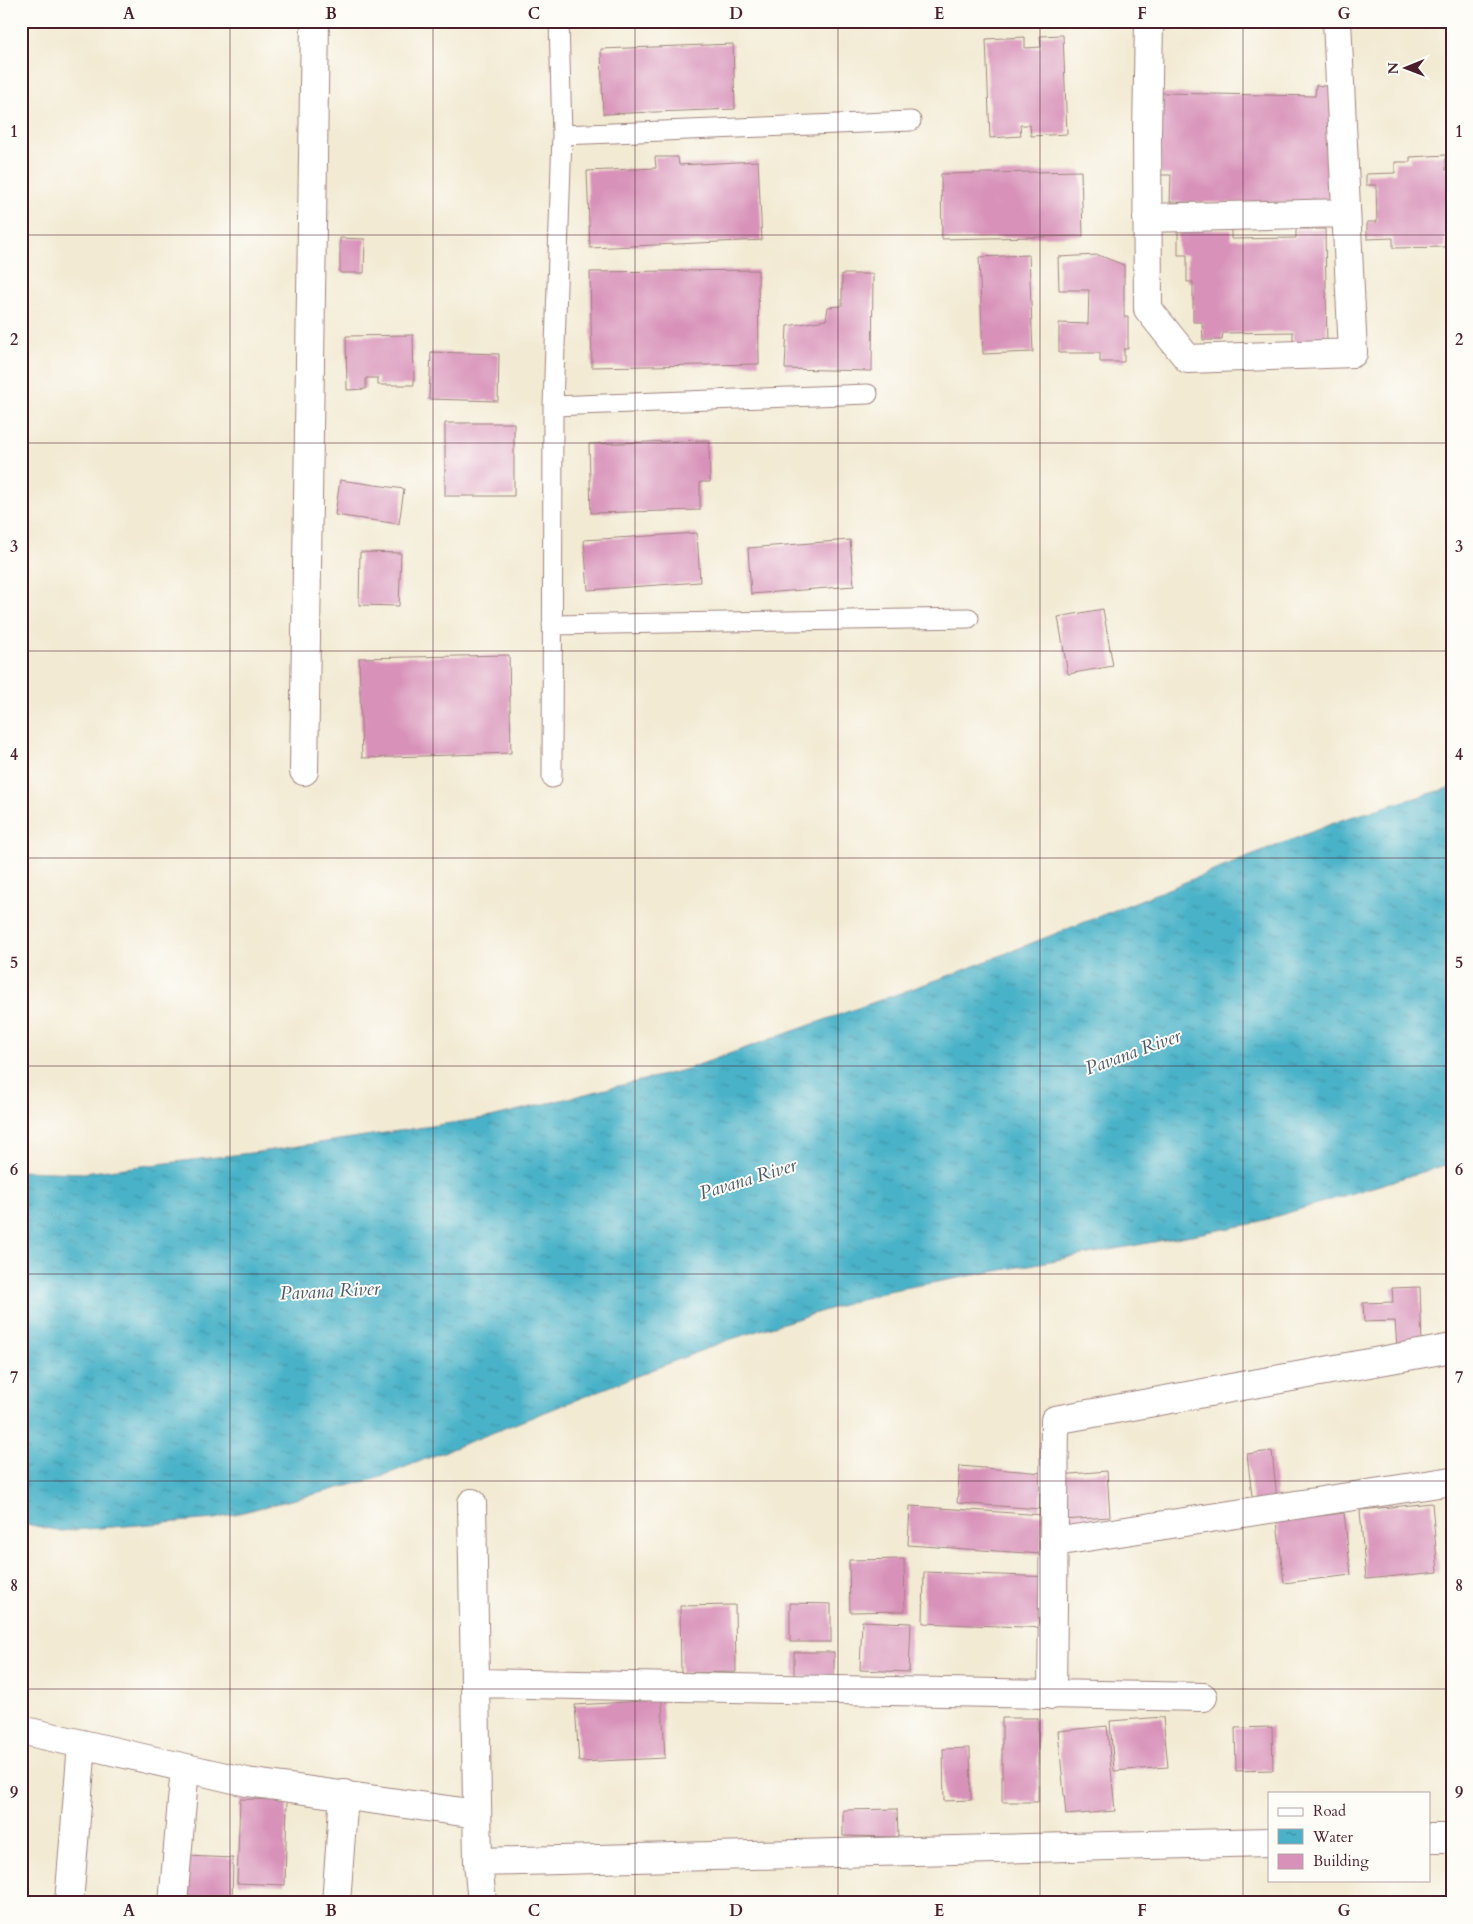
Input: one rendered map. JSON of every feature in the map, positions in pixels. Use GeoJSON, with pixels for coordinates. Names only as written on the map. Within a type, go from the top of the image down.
{"type":"FeatureCollection","features":[{"type":"Feature","properties":{"kind":"street"},"geometry":{"type":"LineString","coordinates":[[304,771],[315,21]]}},
{"type":"Feature","properties":{"kind":"street"},"geometry":{"type":"LineString","coordinates":[[1149,21],[1148,309],[1188,359],[1353,353],[1337,21]]}},
{"type":"Feature","properties":{"kind":"street"},"geometry":{"type":"LineString","coordinates":[[1147,218],[1346,213]]}},
{"type":"Feature","properties":{"kind":"street"},"geometry":{"type":"LineString","coordinates":[[1052,1694],[1055,1420],[1452,1348]]}},
{"type":"Feature","properties":{"kind":"street"},"geometry":{"type":"LineString","coordinates":[[1054,1542],[1452,1481]]}},
{"type":"Feature","properties":{"kind":"street"},"geometry":{"type":"LineString","coordinates":[[472,1503],[478,1862],[482,1903]]}},
{"type":"Feature","properties":{"kind":"street"},"geometry":{"type":"LineString","coordinates":[[476,1683],[1203,1698]]}},
{"type":"Feature","properties":{"kind":"street"},"geometry":{"type":"LineString","coordinates":[[21,1730],[248,1782],[477,1814]]}},
{"type":"Feature","properties":{"kind":"street"},"geometry":{"type":"LineString","coordinates":[[69,1903],[82,1744]]}},
{"type":"Feature","properties":{"kind":"street"},"geometry":{"type":"LineString","coordinates":[[174,1903],[185,1768]]}},
{"type":"Feature","properties":{"kind":"street"},"geometry":{"type":"LineString","coordinates":[[336,1903],[344,1794]]}},
{"type":"Feature","properties":{"kind":"street"},"geometry":{"type":"LineString","coordinates":[[1430,1838],[1452,1838]]}},
{"type":"Feature","properties":{"kind":"street"},"geometry":{"type":"LineString","coordinates":[[478,1862],[1268,1842]]}},
{"type":"Feature","properties":{"kind":"lane"},"geometry":{"type":"LineString","coordinates":[[552,778],[553,406],[562,134],[559,21]]}},
{"type":"Feature","properties":{"kind":"lane"},"geometry":{"type":"LineString","coordinates":[[562,134],[911,121]]}},
{"type":"Feature","properties":{"kind":"lane"},"geometry":{"type":"LineString","coordinates":[[553,406],[868,394]]}},
{"type":"Feature","properties":{"kind":"lane"},"geometry":{"type":"LineString","coordinates":[[552,625],[969,618]]}},
{"type":"Feature","properties":{"kind":"water","name":"Pavana River"},"geometry":{"type":"Polygon","coordinates":[[[1452,787],[1452,1163],[1251,1224],[888,1291],[728,1340],[375,1479],[215,1519],[61,1531],[21,1523],[21,1171],[84,1173],[259,1152],[491,1117],[684,1070],[959,972],[1344,819],[1452,787]]]}},
{"type":"Feature","properties":{"kind":"building"},"geometry":{"type":"Polygon","coordinates":[[[1156,21],[1301,21],[1301,25],[1156,29],[1156,21]]]}},
{"type":"Feature","properties":{"kind":"building"},"geometry":{"type":"Polygon","coordinates":[[[1063,35],[1067,134],[1031,136],[1030,125],[1020,125],[1021,136],[990,138],[986,39],[1025,37],[1025,48],[1041,47],[1040,36],[1063,35]]]}},
{"type":"Feature","properties":{"kind":"building"},"geometry":{"type":"Polygon","coordinates":[[[733,44],[735,109],[603,114],[601,49],[733,44]]]}},
{"type":"Feature","properties":{"kind":"building"},"geometry":{"type":"Polygon","coordinates":[[[1316,85],[1333,87],[1333,201],[1315,204],[1170,202],[1171,175],[1160,175],[1162,93],[1315,96],[1316,85]]]}},
{"type":"Feature","properties":{"kind":"building"},"geometry":{"type":"Polygon","coordinates":[[[1446,155],[1446,170],[1452,170],[1452,234],[1445,234],[1445,247],[1393,248],[1393,238],[1367,239],[1367,222],[1377,222],[1376,185],[1366,185],[1366,174],[1395,173],[1395,162],[1410,162],[1410,157],[1446,155]]]}},
{"type":"Feature","properties":{"kind":"building"},"geometry":{"type":"Polygon","coordinates":[[[655,157],[678,157],[679,165],[758,161],[762,240],[590,248],[587,171],[656,168],[655,157]]]}},
{"type":"Feature","properties":{"kind":"building"},"geometry":{"type":"Polygon","coordinates":[[[1081,171],[1083,236],[942,239],[941,174],[1081,171]]]}},
{"type":"Feature","properties":{"kind":"building"},"geometry":{"type":"Polygon","coordinates":[[[1296,229],[1325,229],[1327,348],[1293,348],[1293,332],[1223,333],[1222,340],[1203,340],[1202,322],[1193,322],[1193,282],[1187,282],[1187,255],[1178,255],[1178,230],[1231,230],[1231,239],[1296,238],[1296,229]]]}},
{"type":"Feature","properties":{"kind":"building"},"geometry":{"type":"Polygon","coordinates":[[[340,238],[365,239],[364,273],[340,273],[340,238]]]}},
{"type":"Feature","properties":{"kind":"building"},"geometry":{"type":"Polygon","coordinates":[[[1029,255],[1033,352],[983,354],[979,257],[1029,255]]]}},
{"type":"Feature","properties":{"kind":"building"},"geometry":{"type":"Polygon","coordinates":[[[1098,255],[1124,265],[1124,317],[1128,317],[1128,349],[1124,349],[1124,362],[1100,362],[1100,353],[1059,353],[1059,323],[1088,324],[1089,290],[1059,290],[1058,257],[1098,255]]]}},
{"type":"Feature","properties":{"kind":"building"},"geometry":{"type":"Polygon","coordinates":[[[758,270],[759,364],[592,367],[590,272],[758,270]]]}},
{"type":"Feature","properties":{"kind":"building"},"geometry":{"type":"Polygon","coordinates":[[[842,274],[873,274],[872,371],[785,369],[787,326],[826,320],[828,307],[842,306],[842,274]]]}},
{"type":"Feature","properties":{"kind":"building"},"geometry":{"type":"Polygon","coordinates":[[[413,335],[414,385],[378,385],[378,378],[366,378],[366,389],[347,390],[346,336],[413,335]]]}},
{"type":"Feature","properties":{"kind":"building"},"geometry":{"type":"Polygon","coordinates":[[[431,352],[499,354],[498,401],[429,399],[431,352]]]}},
{"type":"Feature","properties":{"kind":"building"},"geometry":{"type":"Polygon","coordinates":[[[445,423],[514,423],[514,496],[445,496],[445,423]]]}},
{"type":"Feature","properties":{"kind":"building"},"geometry":{"type":"Polygon","coordinates":[[[709,440],[710,482],[700,482],[700,510],[591,513],[589,444],[709,440]]]}},
{"type":"Feature","properties":{"kind":"building"},"geometry":{"type":"Polygon","coordinates":[[[340,480],[404,489],[399,524],[335,515],[340,480]]]}},
{"type":"Feature","properties":{"kind":"building"},"geometry":{"type":"Polygon","coordinates":[[[697,533],[700,582],[588,590],[584,540],[697,533]]]}},
{"type":"Feature","properties":{"kind":"building"},"geometry":{"type":"Polygon","coordinates":[[[850,540],[854,586],[751,594],[748,548],[850,540]]]}},
{"type":"Feature","properties":{"kind":"building"},"geometry":{"type":"Polygon","coordinates":[[[360,552],[401,553],[399,606],[359,605],[360,552]]]}},
{"type":"Feature","properties":{"kind":"building"},"geometry":{"type":"Polygon","coordinates":[[[1103,609],[1113,666],[1068,674],[1058,617],[1103,609]]]}},
{"type":"Feature","properties":{"kind":"building"},"geometry":{"type":"Polygon","coordinates":[[[509,655],[511,753],[362,758],[359,658],[509,655]]]}},
{"type":"Feature","properties":{"kind":"building"},"geometry":{"type":"Polygon","coordinates":[[[1420,1287],[1422,1347],[1397,1348],[1395,1321],[1364,1322],[1363,1303],[1393,1302],[1392,1288],[1420,1287]]]}},
{"type":"Feature","properties":{"kind":"building"},"geometry":{"type":"Polygon","coordinates":[[[1272,1451],[1277,1501],[1253,1504],[1247,1454],[1272,1451]]]}},
{"type":"Feature","properties":{"kind":"building"},"geometry":{"type":"Polygon","coordinates":[[[960,1466],[1043,1473],[1040,1509],[957,1503],[960,1466]]]}},
{"type":"Feature","properties":{"kind":"building"},"geometry":{"type":"Polygon","coordinates":[[[1107,1471],[1110,1517],[1062,1520],[1059,1475],[1107,1471]]]}},
{"type":"Feature","properties":{"kind":"building"},"geometry":{"type":"Polygon","coordinates":[[[1432,1503],[1438,1572],[1366,1579],[1360,1510],[1432,1503]]]}},
{"type":"Feature","properties":{"kind":"building"},"geometry":{"type":"Polygon","coordinates":[[[910,1506],[1043,1515],[1041,1554],[908,1545],[910,1506]]]}},
{"type":"Feature","properties":{"kind":"building"},"geometry":{"type":"Polygon","coordinates":[[[1344,1513],[1351,1575],[1284,1583],[1277,1521],[1344,1513]]]}},
{"type":"Feature","properties":{"kind":"building"},"geometry":{"type":"Polygon","coordinates":[[[904,1559],[905,1611],[850,1612],[849,1560],[904,1559]]]}},
{"type":"Feature","properties":{"kind":"building"},"geometry":{"type":"Polygon","coordinates":[[[924,1572],[1051,1577],[1049,1628],[923,1623],[924,1572]]]}},
{"type":"Feature","properties":{"kind":"building"},"geometry":{"type":"Polygon","coordinates":[[[790,1603],[831,1604],[831,1642],[790,1642],[790,1603]]]}},
{"type":"Feature","properties":{"kind":"building"},"geometry":{"type":"Polygon","coordinates":[[[735,1605],[736,1672],[681,1673],[680,1606],[735,1605]]]}},
{"type":"Feature","properties":{"kind":"building"},"geometry":{"type":"Polygon","coordinates":[[[862,1621],[911,1623],[909,1672],[860,1670],[862,1621]]]}},
{"type":"Feature","properties":{"kind":"building"},"geometry":{"type":"Polygon","coordinates":[[[794,1652],[834,1652],[834,1677],[794,1677],[794,1652]]]}},
{"type":"Feature","properties":{"kind":"building"},"geometry":{"type":"Polygon","coordinates":[[[662,1700],[665,1758],[579,1762],[575,1705],[662,1700]]]}},
{"type":"Feature","properties":{"kind":"building"},"geometry":{"type":"Polygon","coordinates":[[[1163,1717],[1168,1767],[1114,1771],[1110,1721],[1163,1717]]]}},
{"type":"Feature","properties":{"kind":"building"},"geometry":{"type":"Polygon","coordinates":[[[1002,1718],[1038,1718],[1038,1802],[1002,1802],[1002,1718]]]}},
{"type":"Feature","properties":{"kind":"building"},"geometry":{"type":"Polygon","coordinates":[[[1107,1726],[1115,1811],[1066,1815],[1058,1731],[1107,1726]]]}},
{"type":"Feature","properties":{"kind":"building"},"geometry":{"type":"Polygon","coordinates":[[[1272,1727],[1273,1770],[1236,1771],[1235,1728],[1272,1727]]]}},
{"type":"Feature","properties":{"kind":"building"},"geometry":{"type":"Polygon","coordinates":[[[970,1748],[971,1800],[944,1801],[943,1749],[970,1748]]]}},
{"type":"Feature","properties":{"kind":"building"},"geometry":{"type":"Polygon","coordinates":[[[240,1799],[287,1800],[285,1885],[237,1883],[240,1799]]]}},
{"type":"Feature","properties":{"kind":"building"},"geometry":{"type":"Polygon","coordinates":[[[897,1809],[898,1837],[843,1836],[843,1810],[897,1809]]]}},
{"type":"Feature","properties":{"kind":"building"},"geometry":{"type":"Polygon","coordinates":[[[186,1856],[233,1858],[232,1903],[184,1903],[186,1856]]]}}]}
